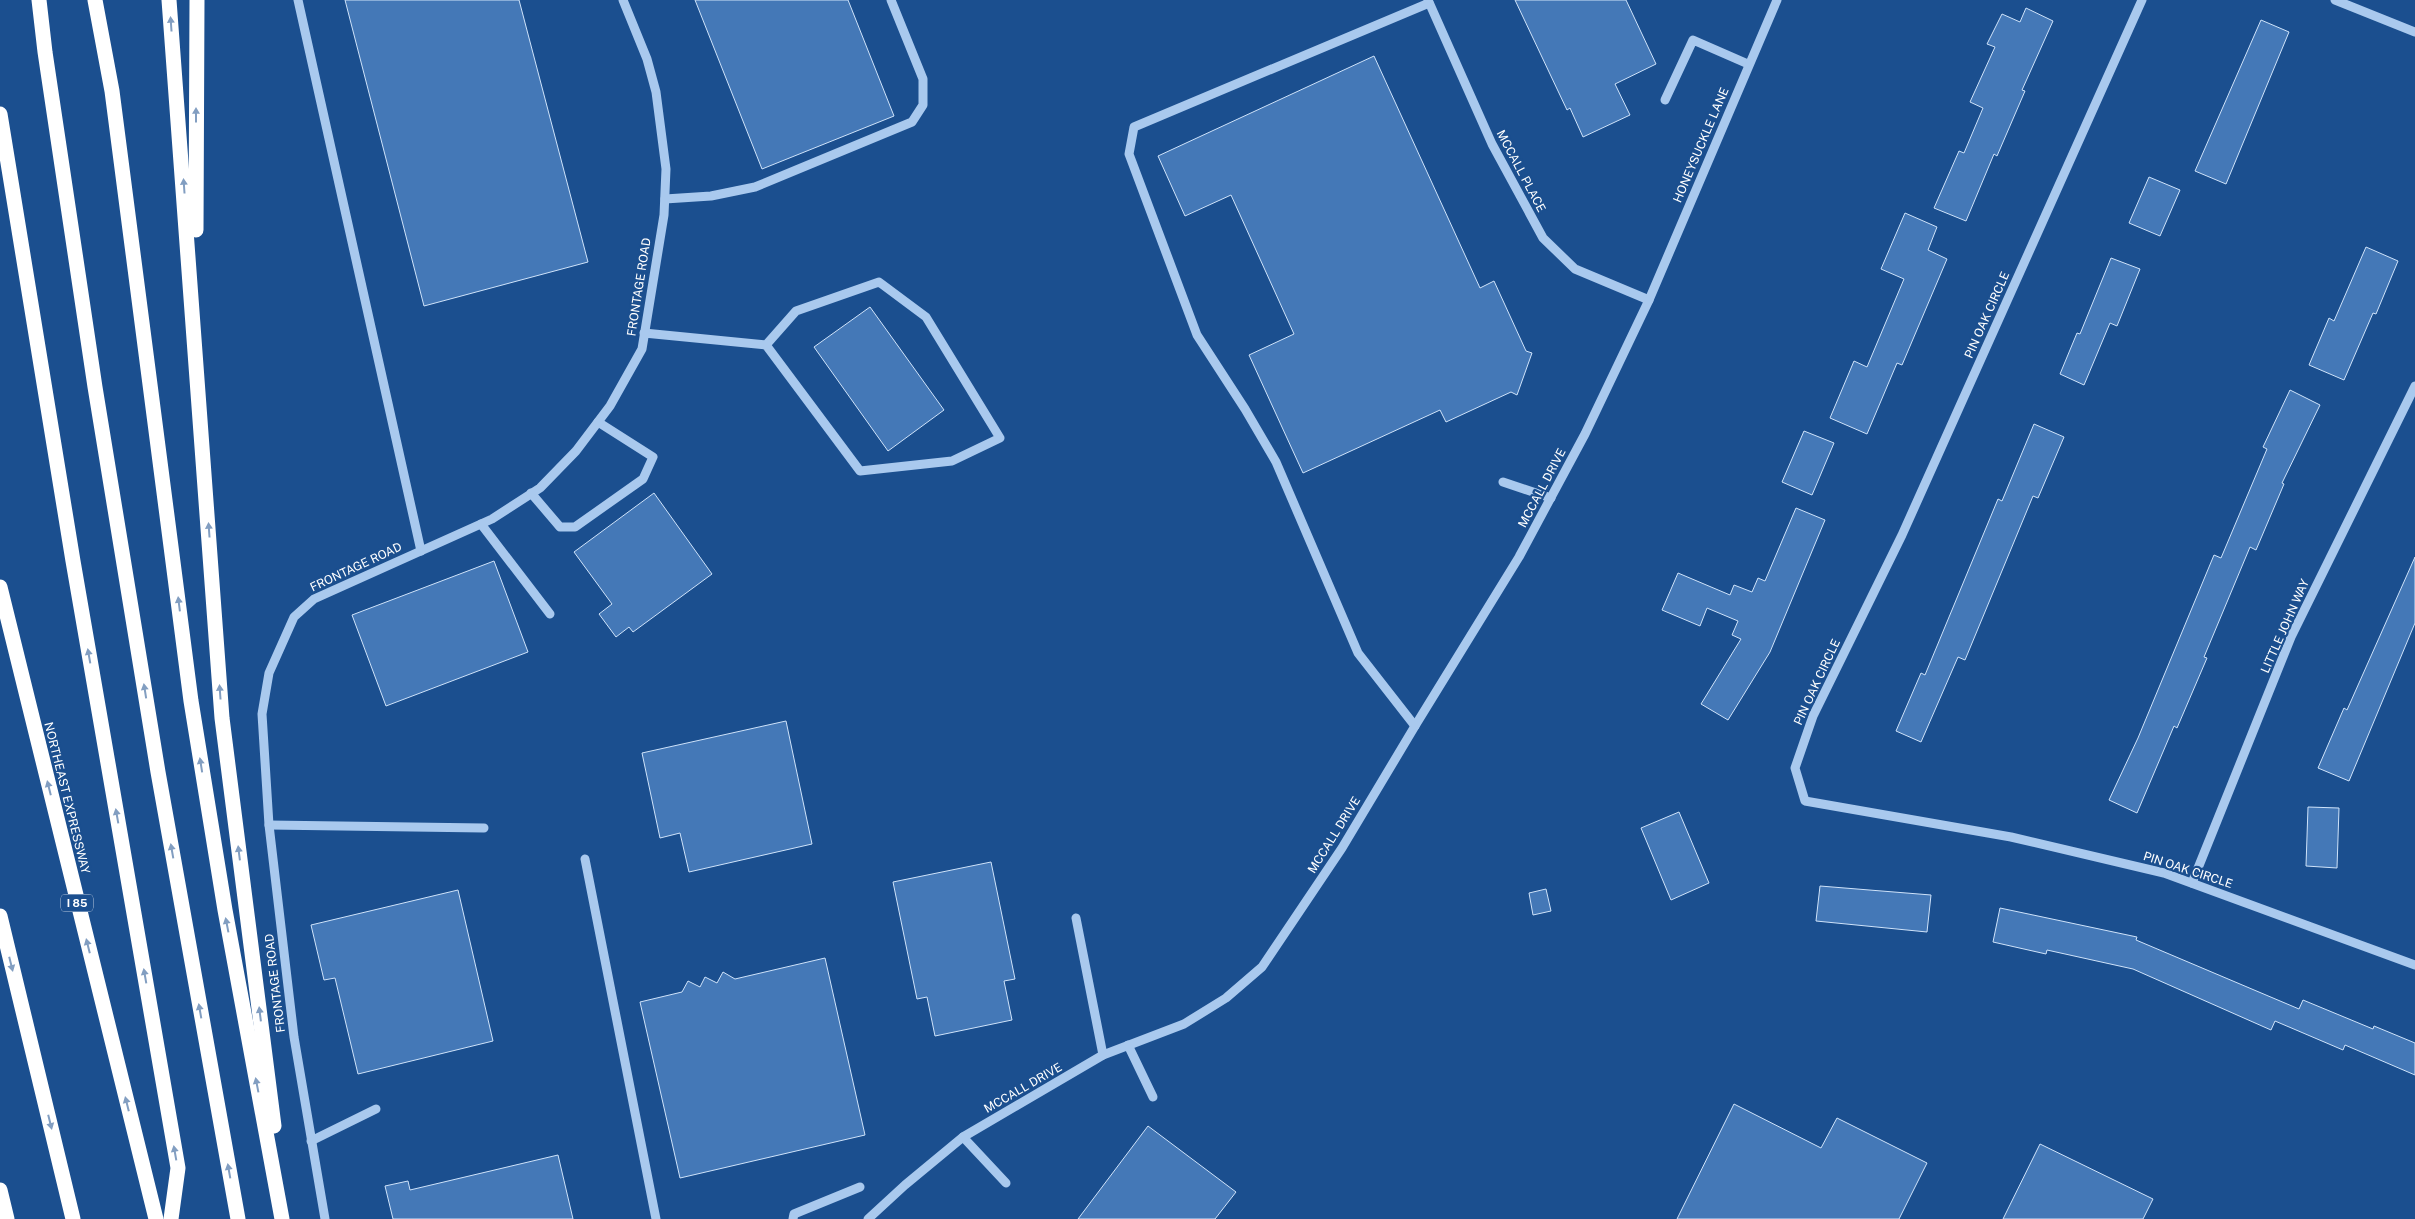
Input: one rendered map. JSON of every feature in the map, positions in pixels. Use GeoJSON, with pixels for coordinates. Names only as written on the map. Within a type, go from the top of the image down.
{"type":"FeatureCollection","features":[{"type":"Feature","properties":{"kind":"highway"},"geometry":{"type":"LineString","coordinates":[[39,0],[45,52],[95,387],[156,763],[238,1219]]}},
{"type":"Feature","properties":{"kind":"highway"},"geometry":{"type":"LineString","coordinates":[[94,0],[112,91],[191,701],[224,910],[282,1219]]}},
{"type":"Feature","properties":{"kind":"highway"},"geometry":{"type":"LineString","coordinates":[[169,0],[196,339],[222,718],[286,1219]]}},
{"type":"Feature","properties":{"kind":"highway"},"geometry":{"type":"LineString","coordinates":[[196,339],[197,0]]}},
{"type":"Feature","properties":{"kind":"highway"},"geometry":{"type":"LineString","coordinates":[[0,114],[75,571],[178,1168],[171,1219]]}},
{"type":"Feature","properties":{"kind":"highway","name":"NORTHEAST EXPRESSWAY"},"geometry":{"type":"LineString","coordinates":[[0,587],[156,1219]]}},
{"type":"Feature","properties":{"kind":"highway"},"geometry":{"type":"LineString","coordinates":[[0,916],[74,1219]]}},
{"type":"Feature","properties":{"kind":"highway"},"geometry":{"type":"LineString","coordinates":[[0,1190],[7,1219]]}},
{"type":"Feature","properties":{"kind":"street"},"geometry":{"type":"LineString","coordinates":[[298,0],[421,551]]}},
{"type":"Feature","properties":{"kind":"street","name":"FRONTAGE ROAD"},"geometry":{"type":"LineString","coordinates":[[325,1219],[294,1037],[269,825],[262,714],[269,673],[294,617],[314,599],[480,524],[540,488],[576,451],[610,406],[642,349],[664,215],[666,161],[656,92],[646,58],[622,0]]}},
{"type":"Feature","properties":{"kind":"street"},"geometry":{"type":"LineString","coordinates":[[665,199],[711,196],[755,187],[912,122],[923,106],[924,80],[891,0]]}},
{"type":"Feature","properties":{"kind":"street","name":"HONEYSUCKLE LANE"},"geometry":{"type":"LineString","coordinates":[[1649,300],[1748,64],[1777,0]]}},
{"type":"Feature","properties":{"kind":"street","name":"PIN OAK CIRCLE"},"geometry":{"type":"LineString","coordinates":[[2142,0],[1902,535],[1814,716],[1795,768],[1805,801],[2011,837],[2164,873],[2415,965]]}},
{"type":"Feature","properties":{"kind":"street"},"geometry":{"type":"LineString","coordinates":[[2335,0],[2415,32]]}},
{"type":"Feature","properties":{"kind":"street"},"geometry":{"type":"LineString","coordinates":[[1415,726],[1358,653],[1276,462],[1245,409],[1197,335],[1129,154],[1134,127],[1428,1]]}},
{"type":"Feature","properties":{"kind":"street","name":"MCCALL PLACE"},"geometry":{"type":"LineString","coordinates":[[1428,1],[1492,144],[1542,238],[1575,270],[1649,300]]}},
{"type":"Feature","properties":{"kind":"street"},"geometry":{"type":"LineString","coordinates":[[1665,100],[1693,40],[1748,64]]}},
{"type":"Feature","properties":{"kind":"street"},"geometry":{"type":"LineString","coordinates":[[644,333],[766,345],[860,471],[952,462],[1000,438],[926,317],[879,282],[796,311],[766,345]]}},
{"type":"Feature","properties":{"kind":"street","name":"MCCALL DRIVE"},"geometry":{"type":"LineString","coordinates":[[868,1219],[905,1185],[963,1137],[1103,1055],[1184,1024],[1226,998],[1262,967],[1342,848],[1519,557],[1585,434],[1649,300]]}},
{"type":"Feature","properties":{"kind":"street","name":"LITTLE JOHN WAY"},"geometry":{"type":"LineString","coordinates":[[2192,883],[2291,637],[2415,386]]}},
{"type":"Feature","properties":{"kind":"street"},"geometry":{"type":"LineString","coordinates":[[530,494],[560,527],[575,527],[643,479],[653,456],[598,422]]}},
{"type":"Feature","properties":{"kind":"street"},"geometry":{"type":"LineString","coordinates":[[1503,482],[1551,498]]}},
{"type":"Feature","properties":{"kind":"street"},"geometry":{"type":"LineString","coordinates":[[480,524],[550,614]]}},
{"type":"Feature","properties":{"kind":"street"},"geometry":{"type":"LineString","coordinates":[[269,825],[484,828]]}},
{"type":"Feature","properties":{"kind":"street"},"geometry":{"type":"LineString","coordinates":[[585,859],[656,1219]]}},
{"type":"Feature","properties":{"kind":"street"},"geometry":{"type":"LineString","coordinates":[[1076,918],[1103,1055]]}},
{"type":"Feature","properties":{"kind":"street"},"geometry":{"type":"LineString","coordinates":[[1128,1045],[1153,1097]]}},
{"type":"Feature","properties":{"kind":"street"},"geometry":{"type":"LineString","coordinates":[[311,1141],[376,1109]]}},
{"type":"Feature","properties":{"kind":"street"},"geometry":{"type":"LineString","coordinates":[[963,1137],[1006,1183]]}},
{"type":"Feature","properties":{"kind":"street"},"geometry":{"type":"LineString","coordinates":[[793,1219],[794,1214],[860,1187]]}},
{"type":"Feature","properties":{"kind":"building"},"geometry":{"type":"Polygon","coordinates":[[[345,0],[519,0],[588,262],[424,306],[345,0]]]}},
{"type":"Feature","properties":{"kind":"building"},"geometry":{"type":"Polygon","coordinates":[[[695,0],[848,0],[894,116],[762,169],[695,0]]]}},
{"type":"Feature","properties":{"kind":"building"},"geometry":{"type":"Polygon","coordinates":[[[1515,0],[1626,0],[1656,64],[1615,84],[1630,115],[1583,137],[1570,108],[1567,110],[1515,0]]]}},
{"type":"Feature","properties":{"kind":"building"},"geometry":{"type":"Polygon","coordinates":[[[2026,8],[2053,21],[2022,90],[2025,91],[1997,156],[1994,154],[1966,221],[1934,208],[1959,151],[1964,153],[1983,108],[1970,102],[1995,47],[1987,44],[2002,14],[2020,22],[2026,8]]]}},
{"type":"Feature","properties":{"kind":"building"},"geometry":{"type":"Polygon","coordinates":[[[2261,20],[2289,32],[2226,184],[2195,171],[2261,20]]]}},
{"type":"Feature","properties":{"kind":"building"},"geometry":{"type":"Polygon","coordinates":[[[1374,56],[1480,288],[1494,281],[1526,351],[1532,353],[1517,395],[1511,392],[1446,422],[1440,410],[1303,473],[1249,355],[1294,334],[1231,195],[1185,216],[1158,156],[1374,56]]]}},
{"type":"Feature","properties":{"kind":"building"},"geometry":{"type":"Polygon","coordinates":[[[2149,177],[2180,190],[2160,236],[2129,223],[2149,177]]]}},
{"type":"Feature","properties":{"kind":"building"},"geometry":{"type":"Polygon","coordinates":[[[1905,213],[1937,227],[1928,250],[1947,259],[1902,365],[1897,363],[1867,434],[1830,418],[1854,361],[1867,367],[1904,279],[1881,269],[1905,213]]]}},
{"type":"Feature","properties":{"kind":"building"},"geometry":{"type":"Polygon","coordinates":[[[2366,247],[2398,261],[2376,314],[2373,313],[2344,380],[2309,365],[2329,318],[2334,321],[2366,247]]]}},
{"type":"Feature","properties":{"kind":"building"},"geometry":{"type":"Polygon","coordinates":[[[2111,258],[2140,269],[2117,326],[2110,323],[2084,385],[2060,374],[2077,333],[2080,334],[2111,258]]]}},
{"type":"Feature","properties":{"kind":"building"},"geometry":{"type":"Polygon","coordinates":[[[870,307],[944,410],[888,451],[814,347],[870,307]]]}},
{"type":"Feature","properties":{"kind":"building"},"geometry":{"type":"Polygon","coordinates":[[[2290,390],[2320,405],[2282,483],[2284,484],[2256,550],[2250,547],[2204,657],[2207,658],[2177,728],[2174,726],[2137,813],[2109,800],[2138,738],[2214,555],[2221,558],[2267,449],[2263,447],[2290,390]]]}},
{"type":"Feature","properties":{"kind":"building"},"geometry":{"type":"Polygon","coordinates":[[[2034,424],[2064,437],[2038,498],[2033,496],[1965,660],[1958,657],[1921,742],[1896,731],[1921,673],[1925,675],[1998,499],[2002,501],[2034,424]]]}},
{"type":"Feature","properties":{"kind":"building"},"geometry":{"type":"Polygon","coordinates":[[[1804,431],[1834,443],[1812,495],[1782,482],[1804,431]]]}},
{"type":"Feature","properties":{"kind":"building"},"geometry":{"type":"Polygon","coordinates":[[[654,493],[712,574],[633,632],[629,627],[616,637],[599,614],[612,604],[574,552],[654,493]]]}},
{"type":"Feature","properties":{"kind":"building"},"geometry":{"type":"Polygon","coordinates":[[[1796,508],[1825,520],[1770,652],[1728,720],[1701,704],[1741,639],[1732,635],[1738,621],[1707,608],[1700,626],[1662,610],[1678,573],[1730,595],[1734,585],[1752,592],[1758,578],[1765,581],[1796,508]]]}},
{"type":"Feature","properties":{"kind":"building"},"geometry":{"type":"Polygon","coordinates":[[[2415,557],[2415,623],[2349,781],[2318,768],[2344,708],[2347,710],[2415,557]]]}},
{"type":"Feature","properties":{"kind":"building"},"geometry":{"type":"Polygon","coordinates":[[[494,561],[528,652],[386,706],[352,615],[494,561]]]}},
{"type":"Feature","properties":{"kind":"building"},"geometry":{"type":"Polygon","coordinates":[[[786,721],[812,844],[689,872],[680,833],[660,838],[642,753],[786,721]]]}},
{"type":"Feature","properties":{"kind":"building"},"geometry":{"type":"Polygon","coordinates":[[[2308,807],[2339,808],[2337,868],[2306,866],[2308,807]]]}},
{"type":"Feature","properties":{"kind":"building"},"geometry":{"type":"Polygon","coordinates":[[[1679,812],[1709,883],[1671,900],[1641,828],[1679,812]]]}},
{"type":"Feature","properties":{"kind":"building"},"geometry":{"type":"Polygon","coordinates":[[[991,862],[1015,979],[1004,981],[1012,1020],[935,1036],[927,997],[917,999],[893,882],[991,862]]]}},
{"type":"Feature","properties":{"kind":"building"},"geometry":{"type":"Polygon","coordinates":[[[1820,886],[1931,895],[1927,932],[1816,921],[1820,886]]]}},
{"type":"Feature","properties":{"kind":"building"},"geometry":{"type":"Polygon","coordinates":[[[1546,889],[1551,911],[1533,915],[1529,893],[1546,889]]]}},
{"type":"Feature","properties":{"kind":"building"},"geometry":{"type":"Polygon","coordinates":[[[458,890],[493,1041],[358,1074],[335,978],[324,980],[311,925],[458,890]]]}},
{"type":"Feature","properties":{"kind":"building"},"geometry":{"type":"Polygon","coordinates":[[[2000,908],[2137,937],[2136,940],[2299,1009],[2303,1000],[2373,1029],[2374,1026],[2415,1043],[2415,1075],[2345,1045],[2343,1050],[2275,1021],[2271,1030],[2133,969],[2047,950],[2046,954],[1993,942],[2000,908]]]}},
{"type":"Feature","properties":{"kind":"building"},"geometry":{"type":"Polygon","coordinates":[[[825,958],[865,1135],[680,1178],[640,1002],[682,992],[688,981],[700,987],[705,977],[717,983],[723,972],[735,979],[825,958]]]}},
{"type":"Feature","properties":{"kind":"building"},"geometry":{"type":"Polygon","coordinates":[[[1734,1104],[1821,1148],[1837,1118],[1927,1163],[1899,1219],[1677,1219],[1734,1104]]]}},
{"type":"Feature","properties":{"kind":"building"},"geometry":{"type":"Polygon","coordinates":[[[1148,1126],[1236,1192],[1215,1219],[1078,1219],[1148,1126]]]}},
{"type":"Feature","properties":{"kind":"building"},"geometry":{"type":"Polygon","coordinates":[[[2040,1144],[2153,1199],[2143,1219],[2003,1219],[2040,1144]]]}},
{"type":"Feature","properties":{"kind":"building"},"geometry":{"type":"Polygon","coordinates":[[[558,1155],[573,1219],[393,1219],[385,1186],[408,1181],[410,1190],[558,1155]]]}}]}
